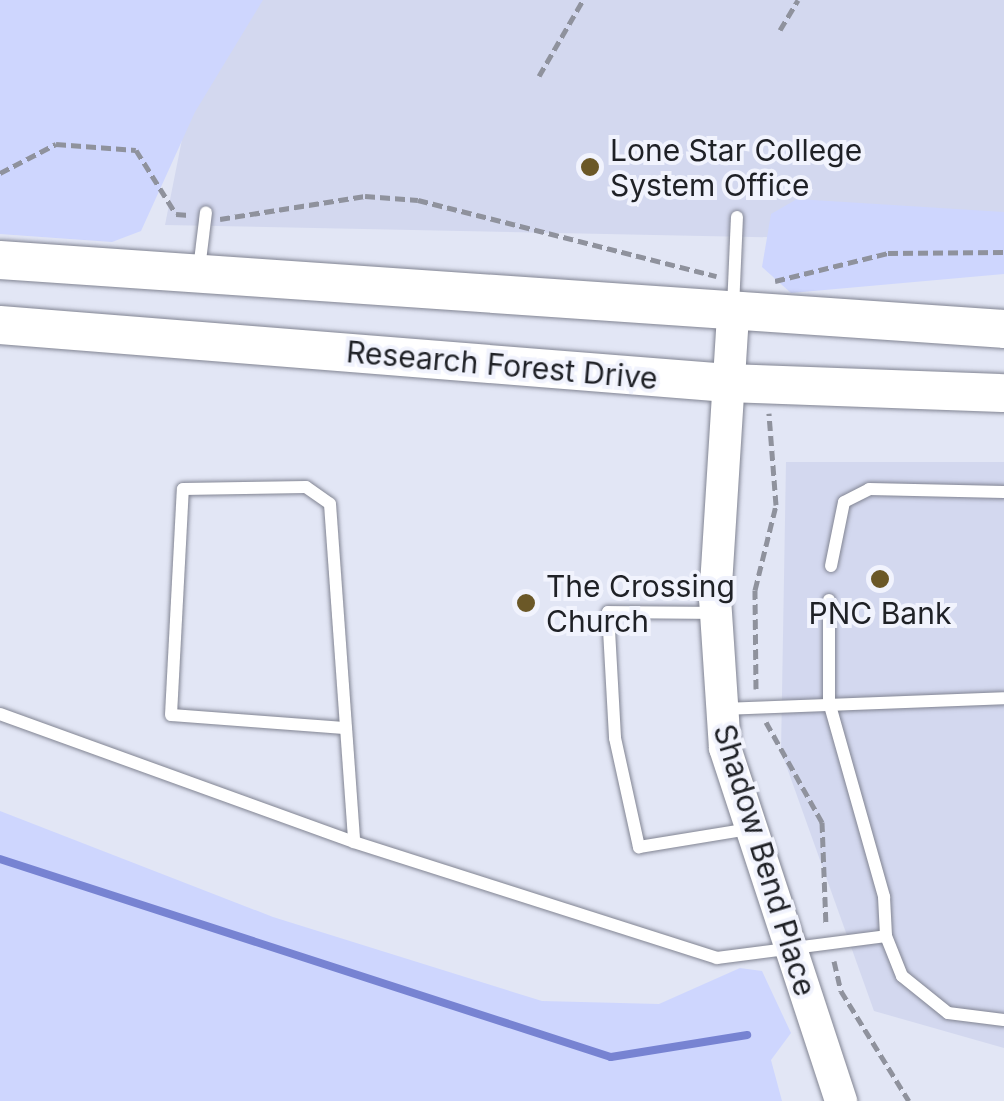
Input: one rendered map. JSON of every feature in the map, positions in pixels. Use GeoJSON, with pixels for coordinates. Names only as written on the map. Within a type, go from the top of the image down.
{"type":"FeatureCollection","features":[{"type":"Feature","properties":{"kind":"main road"},"geometry":{"type":"LineString","coordinates":[[0,260],[198,275],[752,298],[1004,329]]}},
{"type":"Feature","properties":{"kind":"main road","name":"Research Forest Drive"},"geometry":{"type":"LineString","coordinates":[[0,325],[728,383],[1004,394]]}},
{"type":"Feature","properties":{"kind":"street","name":"Shadow Bend Place"},"geometry":{"type":"LineString","coordinates":[[752,298],[728,383],[715,613],[720,709],[749,830],[841,1101]]}},
{"type":"Feature","properties":{"kind":"lane"},"geometry":{"type":"LineString","coordinates":[[198,275],[206,214]]}},
{"type":"Feature","properties":{"kind":"lane"},"geometry":{"type":"LineString","coordinates":[[737,218],[752,298]]}},
{"type":"Feature","properties":{"kind":"lane"},"geometry":{"type":"LineString","coordinates":[[344,728],[171,715],[183,489],[306,488],[330,504],[354,842]]}},
{"type":"Feature","properties":{"kind":"lane"},"geometry":{"type":"LineString","coordinates":[[831,566],[844,502],[896,488],[1004,492]]}},
{"type":"Feature","properties":{"kind":"lane"},"geometry":{"type":"LineString","coordinates":[[830,600],[828,702],[884,898],[886,936],[902,976],[948,1013],[1004,1020]]}},
{"type":"Feature","properties":{"kind":"lane"},"geometry":{"type":"LineString","coordinates":[[715,613],[608,612],[615,738],[639,846],[749,830]]}},
{"type":"Feature","properties":{"kind":"lane"},"geometry":{"type":"LineString","coordinates":[[720,709],[1004,698]]}},
{"type":"Feature","properties":{"kind":"lane"},"geometry":{"type":"LineString","coordinates":[[0,714],[354,842],[718,958],[790,952],[829,940],[886,936]]}},
{"type":"Feature","properties":{"kind":"path"},"geometry":{"type":"LineString","coordinates":[[539,76],[583,0]]}},
{"type":"Feature","properties":{"kind":"path"},"geometry":{"type":"LineString","coordinates":[[780,30],[798,0]]}},
{"type":"Feature","properties":{"kind":"path"},"geometry":{"type":"LineString","coordinates":[[0,173],[56,144],[136,150],[176,214],[206,214],[231,221],[365,196],[418,200],[752,298],[888,253],[1004,252]]}},
{"type":"Feature","properties":{"kind":"path"},"geometry":{"type":"LineString","coordinates":[[766,385],[776,505],[755,590],[757,708],[822,822],[829,940],[841,992],[910,1101]]}},
{"type":"Feature","properties":{"kind":"shaded area"},"geometry":{"type":"Polygon","coordinates":[[[0,0],[263,0],[195,112],[141,231],[112,242],[0,234],[0,0]]]}},
{"type":"Feature","properties":{"kind":"shaded area","name":"Lone Star College System Office"},"geometry":{"type":"Polygon","coordinates":[[[254,0],[1004,0],[1004,242],[165,225],[188,109],[254,0]]]}},
{"type":"Feature","properties":{"kind":"shaded area"},"geometry":{"type":"Polygon","coordinates":[[[797,199],[1004,212],[1004,274],[791,293],[762,267],[771,214],[797,199]]]}},
{"type":"Feature","properties":{"kind":"shaded area"},"geometry":{"type":"Polygon","coordinates":[[[786,462],[1004,462],[1004,1048],[874,1011],[781,751],[786,462]]]}},
{"type":"Feature","properties":{"kind":"shaded area"},"geometry":{"type":"Polygon","coordinates":[[[0,811],[273,917],[542,1001],[659,1004],[740,968],[762,971],[791,1033],[771,1060],[782,1101],[0,1101],[0,811]]]}},
{"type":"Feature","properties":{"kind":"waterway"},"geometry":{"type":"LineString","coordinates":[[0,859],[611,1057],[747,1035]]}},
{"type":"Feature","properties":{"kind":"place","name":"Lone Star College System Office"},"geometry":{"type":"Point","coordinates":[590,167]}},
{"type":"Feature","properties":{"kind":"place","name":"PNC Bank"},"geometry":{"type":"Point","coordinates":[880,579]}},
{"type":"Feature","properties":{"kind":"place","name":"The Crossing Church"},"geometry":{"type":"Point","coordinates":[526,603]}}]}
